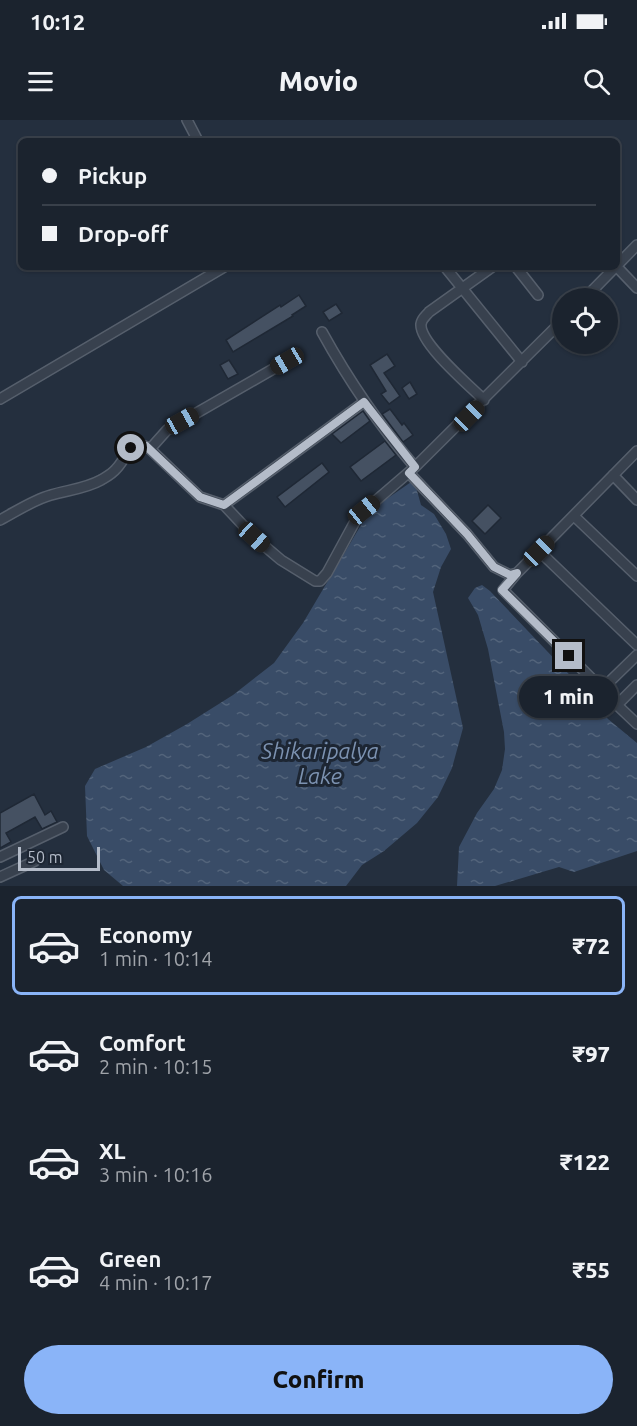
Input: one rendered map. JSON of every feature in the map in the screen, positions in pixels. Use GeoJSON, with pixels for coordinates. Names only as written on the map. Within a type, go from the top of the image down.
{"type":"FeatureCollection","features":[{"type":"Feature","properties":{"kind":"street"},"geometry":{"type":"LineString","coordinates":[[187,120],[195,138]]}},
{"type":"Feature","properties":{"kind":"street"},"geometry":{"type":"LineString","coordinates":[[620,264],[637,245]]}},
{"type":"Feature","properties":{"kind":"street"},"geometry":{"type":"LineString","coordinates":[[0,399],[219,270]]}},
{"type":"Feature","properties":{"kind":"street"},"geometry":{"type":"LineString","coordinates":[[447,270],[522,362]]}},
{"type":"Feature","properties":{"kind":"street"},"geometry":{"type":"LineString","coordinates":[[484,400],[429,344],[421,326],[429,312],[488,270]]}},
{"type":"Feature","properties":{"kind":"street"},"geometry":{"type":"LineString","coordinates":[[518,270],[538,295]]}},
{"type":"Feature","properties":{"kind":"street"},"geometry":{"type":"LineString","coordinates":[[595,288],[614,270]]}},
{"type":"Feature","properties":{"kind":"street"},"geometry":{"type":"LineString","coordinates":[[620,270],[637,288]]}},
{"type":"Feature","properties":{"kind":"street"},"geometry":{"type":"LineString","coordinates":[[0,520],[49,495],[99,482],[115,471],[131,448],[138,444],[150,449],[200,497],[224,505],[254,537],[281,560],[311,580],[320,581],[327,573],[358,516],[412,470],[552,331]]}},
{"type":"Feature","properties":{"kind":"street"},"geometry":{"type":"LineString","coordinates":[[322,332],[345,374],[412,470],[494,567],[510,575],[517,573]]}},
{"type":"Feature","properties":{"kind":"street"},"geometry":{"type":"LineString","coordinates":[[150,449],[167,430],[287,361]]}},
{"type":"Feature","properties":{"kind":"street"},"geometry":{"type":"LineString","coordinates":[[224,505],[364,402]]}},
{"type":"Feature","properties":{"kind":"street"},"geometry":{"type":"LineString","coordinates":[[637,451],[502,590],[637,724]]}},
{"type":"Feature","properties":{"kind":"street"},"geometry":{"type":"LineString","coordinates":[[613,475],[637,500]]}},
{"type":"Feature","properties":{"kind":"street"},"geometry":{"type":"LineString","coordinates":[[574,516],[637,576]]}},
{"type":"Feature","properties":{"kind":"street"},"geometry":{"type":"LineString","coordinates":[[539,551],[637,645]]}},
{"type":"Feature","properties":{"kind":"street"},"geometry":{"type":"LineString","coordinates":[[602,689],[637,654]]}},
{"type":"Feature","properties":{"kind":"street"},"geometry":{"type":"LineString","coordinates":[[617,705],[637,686]]}},
{"type":"Feature","properties":{"kind":"street"},"geometry":{"type":"LineString","coordinates":[[0,857],[63,827]]}},
{"type":"Feature","properties":{"kind":"street"},"geometry":{"type":"LineString","coordinates":[[0,877],[34,861]]}},
{"type":"Feature","properties":{"kind":"water","name":"Shikaripalya Lake"},"geometry":{"type":"Polygon","coordinates":[[[414,480],[421,505],[434,514],[446,534],[451,549],[441,567],[433,592],[463,728],[452,768],[438,797],[417,823],[384,851],[362,865],[346,886],[123,886],[104,870],[87,836],[85,786],[95,769],[146,747],[187,724],[233,695],[274,663],[303,623],[364,520],[375,507],[414,480]]]}},
{"type":"Feature","properties":{"kind":"water"},"geometry":{"type":"Polygon","coordinates":[[[482,585],[584,690],[608,719],[637,743],[637,851],[574,872],[559,867],[495,886],[457,886],[459,847],[477,813],[494,789],[502,770],[505,749],[504,732],[488,649],[478,615],[468,598],[475,588],[482,585]]]}},
{"type":"Feature","properties":{"kind":"building"},"geometry":{"type":"Polygon","coordinates":[[[299,295],[306,306],[233,352],[226,340],[299,295]]]}},
{"type":"Feature","properties":{"kind":"building"},"geometry":{"type":"Polygon","coordinates":[[[336,304],[342,313],[329,321],[323,312],[336,304]]]}},
{"type":"Feature","properties":{"kind":"building"},"geometry":{"type":"Polygon","coordinates":[[[387,354],[395,366],[384,373],[400,396],[389,404],[381,394],[386,391],[370,365],[387,354]]]}},
{"type":"Feature","properties":{"kind":"building"},"geometry":{"type":"Polygon","coordinates":[[[229,360],[238,374],[228,379],[220,365],[229,360]]]}},
{"type":"Feature","properties":{"kind":"building"},"geometry":{"type":"Polygon","coordinates":[[[410,382],[417,394],[409,399],[402,388],[410,382]]]}},
{"type":"Feature","properties":{"kind":"building"},"geometry":{"type":"Polygon","coordinates":[[[390,409],[413,435],[403,442],[382,414],[390,409]]]}},
{"type":"Feature","properties":{"kind":"building"},"geometry":{"type":"Polygon","coordinates":[[[363,411],[370,421],[341,443],[332,434],[363,411]]]}},
{"type":"Feature","properties":{"kind":"building"},"geometry":{"type":"Polygon","coordinates":[[[385,441],[396,455],[361,481],[350,467],[385,441]]]}},
{"type":"Feature","properties":{"kind":"building"},"geometry":{"type":"Polygon","coordinates":[[[322,463],[329,472],[285,507],[277,497],[322,463]]]}},
{"type":"Feature","properties":{"kind":"building"},"geometry":{"type":"Polygon","coordinates":[[[488,505],[501,518],[485,534],[472,521],[488,505]]]}},
{"type":"Feature","properties":{"kind":"building"},"geometry":{"type":"Polygon","coordinates":[[[34,794],[45,815],[51,811],[57,822],[42,829],[35,817],[6,833],[11,842],[0,848],[0,813],[34,794]]]}},
{"type":"Feature","properties":{"kind":"route"},"geometry":{"type":"LineString","coordinates":[[131,448],[138,444],[146,446],[200,497],[224,505],[364,402],[415,467],[409,473],[467,534],[494,567],[510,575],[517,573],[502,590],[569,656]]}}]}
